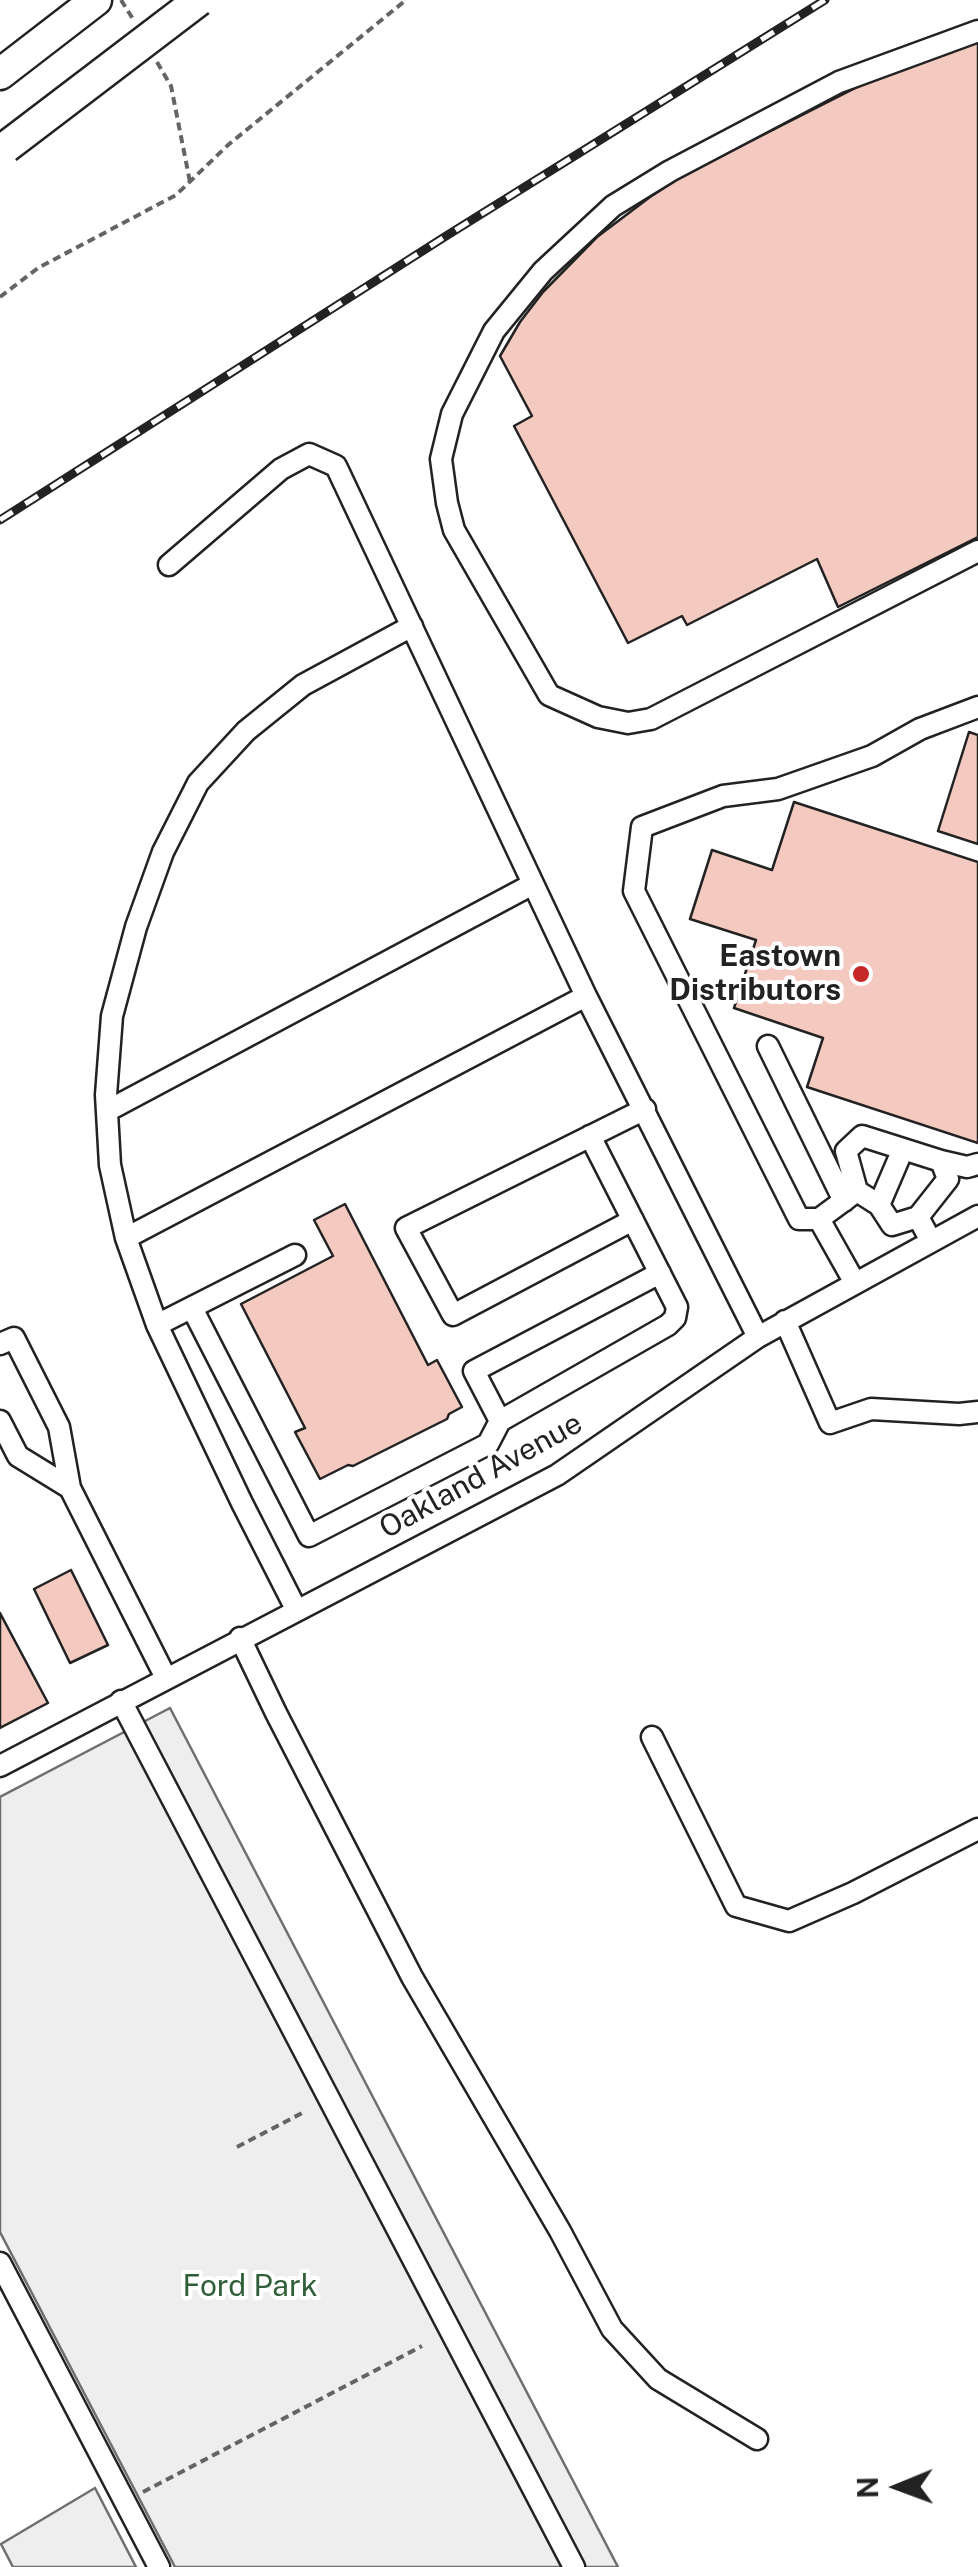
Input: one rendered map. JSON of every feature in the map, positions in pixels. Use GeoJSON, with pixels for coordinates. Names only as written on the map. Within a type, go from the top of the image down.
{"type":"FeatureCollection","features":[{"type":"Feature","properties":{"kind":"highway"},"geometry":{"type":"LineString","coordinates":[[0,74],[96,0]]}},
{"type":"Feature","properties":{"kind":"highway"},"geometry":{"type":"LineString","coordinates":[[3,149],[199,0]]}},
{"type":"Feature","properties":{"kind":"street"},"geometry":{"type":"LineString","coordinates":[[978,32],[839,82],[670,171],[614,206],[543,271],[494,331],[452,414],[441,459],[454,530],[549,695],[598,718],[628,724],[651,719],[978,551]]}},
{"type":"Feature","properties":{"kind":"street"},"geometry":{"type":"LineString","coordinates":[[169,565],[282,469],[309,454],[336,466],[586,996],[758,1338]]}},
{"type":"Feature","properties":{"kind":"street"},"geometry":{"type":"LineString","coordinates":[[296,1609],[157,1325],[126,1238],[110,1165],[107,1111],[112,1016],[136,926],[163,852],[198,783],[246,732],[303,685],[412,626]]}},
{"type":"Feature","properties":{"kind":"street"},"geometry":{"type":"LineString","coordinates":[[850,1196],[819,1219],[799,1219],[634,891],[642,827],[722,796],[778,789],[872,756],[920,730],[978,708]]}},
{"type":"Feature","properties":{"kind":"street"},"geometry":{"type":"LineString","coordinates":[[107,1111],[533,884]]}},
{"type":"Feature","properties":{"kind":"street"},"geometry":{"type":"LineString","coordinates":[[126,1238],[586,996]]}},
{"type":"Feature","properties":{"kind":"street"},"geometry":{"type":"LineString","coordinates":[[768,1046],[850,1196],[879,1205],[892,1225],[918,1218],[948,1179],[941,1162]]}},
{"type":"Feature","properties":{"kind":"street"},"geometry":{"type":"LineString","coordinates":[[633,1220],[454,1315],[406,1228],[645,1110]]}},
{"type":"Feature","properties":{"kind":"street"},"geometry":{"type":"LineString","coordinates":[[192,1308],[309,1536],[488,1444],[500,1421],[675,1318],[677,1307],[590,1136]]}},
{"type":"Feature","properties":{"kind":"street"},"geometry":{"type":"LineString","coordinates":[[850,1196],[846,1151],[862,1136],[941,1162],[967,1168],[978,1164]]}},
{"type":"Feature","properties":{"kind":"street"},"geometry":{"type":"LineString","coordinates":[[879,1205],[903,1149]]}},
{"type":"Feature","properties":{"kind":"street","name":"Oakland Avenue"},"geometry":{"type":"LineString","coordinates":[[0,1766],[557,1475],[784,1321],[978,1216]]}},
{"type":"Feature","properties":{"kind":"street"},"geometry":{"type":"LineString","coordinates":[[918,1218],[931,1240]]}},
{"type":"Feature","properties":{"kind":"street"},"geometry":{"type":"LineString","coordinates":[[819,1219],[855,1283]]}},
{"type":"Feature","properties":{"kind":"street"},"geometry":{"type":"LineString","coordinates":[[157,1325],[296,1255]]}},
{"type":"Feature","properties":{"kind":"street"},"geometry":{"type":"LineString","coordinates":[[500,1421],[474,1371],[660,1274]]}},
{"type":"Feature","properties":{"kind":"street"},"geometry":{"type":"LineString","coordinates":[[784,1321],[830,1422],[870,1409],[978,1412]]}},
{"type":"Feature","properties":{"kind":"street"},"geometry":{"type":"LineString","coordinates":[[0,1344],[14,1338],[59,1428],[70,1488],[166,1678]]}},
{"type":"Feature","properties":{"kind":"street"},"geometry":{"type":"LineString","coordinates":[[0,1420],[18,1456],[70,1488]]}},
{"type":"Feature","properties":{"kind":"street"},"geometry":{"type":"LineString","coordinates":[[240,1638],[412,1976],[560,2231],[612,2329],[658,2379],[757,2439]]}},
{"type":"Feature","properties":{"kind":"street"},"geometry":{"type":"LineString","coordinates":[[122,1701],[574,2567]]}},
{"type":"Feature","properties":{"kind":"street"},"geometry":{"type":"LineString","coordinates":[[652,1737],[736,1906],[788,1921],[854,1893],[978,1829]]}},
{"type":"Feature","properties":{"kind":"street"},"geometry":{"type":"LineString","coordinates":[[0,2263],[159,2567]]}},
{"type":"Feature","properties":{"kind":"path"},"geometry":{"type":"LineString","coordinates":[[122,0],[131,17]]}},
{"type":"Feature","properties":{"kind":"path"},"geometry":{"type":"LineString","coordinates":[[0,297],[38,268],[176,196],[228,145],[406,0]]}},
{"type":"Feature","properties":{"kind":"path"},"geometry":{"type":"LineString","coordinates":[[151,52],[171,86],[190,182]]}},
{"type":"Feature","properties":{"kind":"path"},"geometry":{"type":"LineString","coordinates":[[237,2147],[302,2112]]}},
{"type":"Feature","properties":{"kind":"path"},"geometry":{"type":"LineString","coordinates":[[125,2501],[422,2346]]}},
{"type":"Feature","properties":{"kind":"green space","name":"Ford Park"},"geometry":{"type":"Polygon","coordinates":[[[170,1708],[618,2567],[175,2567],[0,2232],[0,1797],[170,1708]]]}},
{"type":"Feature","properties":{"kind":"green space"},"geometry":{"type":"Polygon","coordinates":[[[95,2488],[136,2567],[13,2567],[1,2544],[95,2488]]]}},
{"type":"Feature","properties":{"kind":"building"},"geometry":{"type":"Polygon","coordinates":[[[978,41],[978,537],[838,607],[817,559],[687,625],[682,616],[628,643],[514,426],[532,416],[500,356],[543,292],[597,237],[650,197],[682,176],[883,74],[978,41]]]}},
{"type":"Feature","properties":{"kind":"building"},"geometry":{"type":"Polygon","coordinates":[[[969,732],[978,735],[978,844],[938,831],[969,732]]]}},
{"type":"Feature","properties":{"kind":"building","name":"Eastown Distributors"},"geometry":{"type":"Polygon","coordinates":[[[794,802],[978,862],[978,1143],[807,1087],[823,1038],[734,1008],[756,940],[690,919],[712,850],[772,870],[794,802]]]}},
{"type":"Feature","properties":{"kind":"building"},"geometry":{"type":"Polygon","coordinates":[[[345,1204],[428,1365],[437,1360],[462,1407],[447,1419],[320,1479],[295,1432],[305,1428],[241,1304],[333,1256],[314,1220],[345,1204]]]}},
{"type":"Feature","properties":{"kind":"building"},"geometry":{"type":"Polygon","coordinates":[[[71,1570],[108,1645],[70,1663],[34,1589],[71,1570]]]}},
{"type":"Feature","properties":{"kind":"building"},"geometry":{"type":"Polygon","coordinates":[[[0,1613],[48,1703],[0,1728],[0,1613]]]}},
{"type":"Feature","properties":{"kind":"railway"},"geometry":{"type":"LineString","coordinates":[[0,520],[825,0]]}},
{"type":"Feature","properties":{"kind":"place","name":"Eastown Distributors"},"geometry":{"type":"Point","coordinates":[861,974]}}]}
